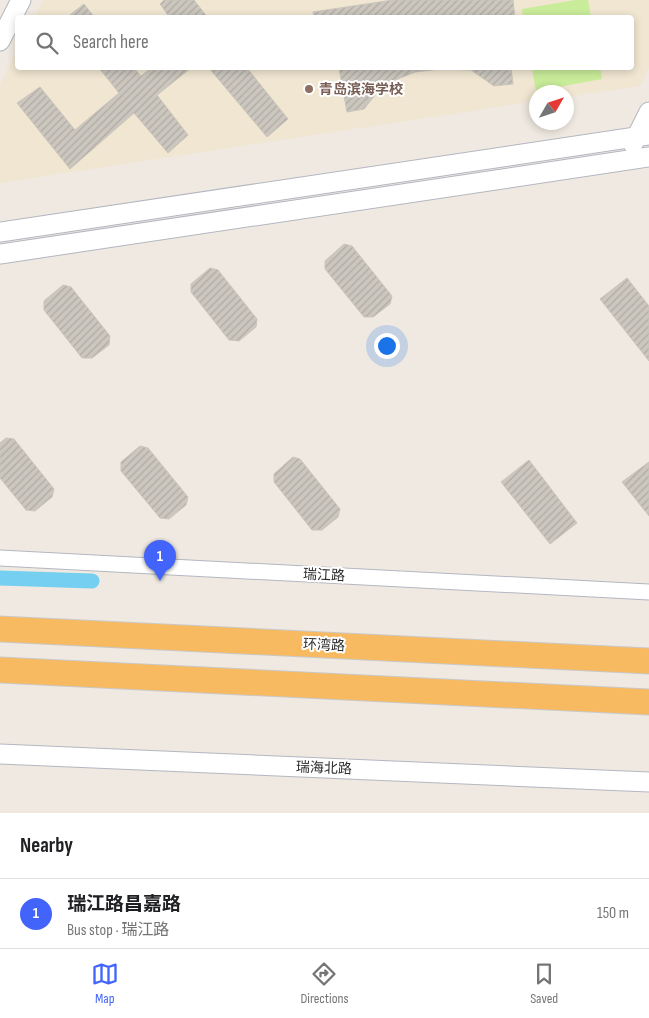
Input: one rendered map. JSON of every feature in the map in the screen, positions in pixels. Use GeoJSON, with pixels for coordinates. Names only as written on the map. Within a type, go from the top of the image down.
{"type":"FeatureCollection","features":[{"type":"Feature","properties":{"kind":"highway","name":"环湾路"},"geometry":{"type":"LineString","coordinates":[[0,629],[649,661]]}},
{"type":"Feature","properties":{"kind":"highway"},"geometry":{"type":"LineString","coordinates":[[0,670],[649,702]]}},
{"type":"Feature","properties":{"kind":"street"},"geometry":{"type":"LineString","coordinates":[[0,41],[21,0]]}},
{"type":"Feature","properties":{"kind":"street"},"geometry":{"type":"LineString","coordinates":[[626,161],[642,136],[649,112]]}},
{"type":"Feature","properties":{"kind":"street"},"geometry":{"type":"LineString","coordinates":[[0,232],[642,136]]}},
{"type":"Feature","properties":{"kind":"street"},"geometry":{"type":"LineString","coordinates":[[0,254],[649,157]]}},
{"type":"Feature","properties":{"kind":"street","name":"瑞江路"},"geometry":{"type":"LineString","coordinates":[[0,558],[649,592]]}},
{"type":"Feature","properties":{"kind":"street","name":"瑞海北路"},"geometry":{"type":"LineString","coordinates":[[0,754],[649,782]]}},
{"type":"Feature","properties":{"kind":"shaded area","name":"青岛滨海学校"},"geometry":{"type":"Polygon","coordinates":[[[43,0],[649,0],[649,68],[640,86],[574,96],[574,85],[529,85],[529,102],[0,183],[0,85],[15,54],[15,70],[634,70],[634,15],[35,15],[43,0]]]}},
{"type":"Feature","properties":{"kind":"green space"},"geometry":{"type":"Polygon","coordinates":[[[575,0],[588,0],[591,15],[523,15],[522,9],[575,0]]]}},
{"type":"Feature","properties":{"kind":"green space"},"geometry":{"type":"Polygon","coordinates":[[[532,70],[600,70],[602,79],[569,85],[535,85],[532,70]]]}},
{"type":"Feature","properties":{"kind":"building"},"geometry":{"type":"Polygon","coordinates":[[[164,0],[194,0],[206,15],[168,15],[160,4],[164,0]]]}},
{"type":"Feature","properties":{"kind":"building"},"geometry":{"type":"Polygon","coordinates":[[[393,0],[513,0],[515,15],[314,15],[313,12],[393,0]]]}},
{"type":"Feature","properties":{"kind":"building"},"geometry":{"type":"Polygon","coordinates":[[[84,4],[93,15],[70,15],[84,4]]]}},
{"type":"Feature","properties":{"kind":"building"},"geometry":{"type":"Polygon","coordinates":[[[101,70],[136,70],[141,76],[148,70],[188,70],[157,95],[188,135],[168,153],[134,113],[70,169],[17,103],[40,87],[75,130],[119,93],[101,70]]]}},
{"type":"Feature","properties":{"kind":"building"},"geometry":{"type":"Polygon","coordinates":[[[211,70],[249,70],[288,119],[267,137],[211,70]]]}},
{"type":"Feature","properties":{"kind":"building"},"geometry":{"type":"Polygon","coordinates":[[[339,70],[432,70],[415,72],[383,85],[364,109],[347,112],[339,70]]]}},
{"type":"Feature","properties":{"kind":"building"},"geometry":{"type":"Polygon","coordinates":[[[471,70],[511,70],[513,84],[494,86],[471,70]]]}},
{"type":"Feature","properties":{"kind":"building"},"geometry":{"type":"Polygon","coordinates":[[[344,244],[352,246],[392,296],[390,304],[373,317],[364,317],[325,269],[325,261],[344,244]]]}},
{"type":"Feature","properties":{"kind":"building"},"geometry":{"type":"Polygon","coordinates":[[[210,268],[218,270],[257,319],[256,327],[239,341],[229,340],[191,292],[191,284],[210,268]]]}},
{"type":"Feature","properties":{"kind":"building"},"geometry":{"type":"Polygon","coordinates":[[[627,278],[649,306],[649,361],[600,299],[627,278]]]}},
{"type":"Feature","properties":{"kind":"building"},"geometry":{"type":"Polygon","coordinates":[[[63,285],[71,287],[110,336],[109,345],[92,358],[82,358],[44,310],[44,301],[63,285]]]}},
{"type":"Feature","properties":{"kind":"building"},"geometry":{"type":"Polygon","coordinates":[[[6,438],[14,439],[54,489],[52,497],[35,511],[26,510],[0,478],[0,443],[6,438]]]}},
{"type":"Feature","properties":{"kind":"building"},"geometry":{"type":"Polygon","coordinates":[[[140,446],[148,448],[188,497],[186,505],[169,519],[160,518],[121,471],[121,462],[140,446]]]}},
{"type":"Feature","properties":{"kind":"building"},"geometry":{"type":"Polygon","coordinates":[[[293,457],[300,459],[340,509],[338,517],[322,530],[312,530],[274,482],[274,474],[293,457]]]}},
{"type":"Feature","properties":{"kind":"building"},"geometry":{"type":"Polygon","coordinates":[[[529,460],[577,523],[550,544],[501,482],[529,460]]]}},
{"type":"Feature","properties":{"kind":"building"},"geometry":{"type":"Polygon","coordinates":[[[649,462],[649,516],[622,482],[649,462]]]}},
{"type":"Feature","properties":{"kind":"waterway"},"geometry":{"type":"LineString","coordinates":[[0,578],[92,581]]}},
{"type":"Feature","properties":{"kind":"place","name":"青岛滨海学校"},"geometry":{"type":"Point","coordinates":[309,89]}},
{"type":"Feature","properties":{"kind":"place","name":"瑞江路昌嘉路"},"geometry":{"type":"Point","coordinates":[160,581]}}]}
